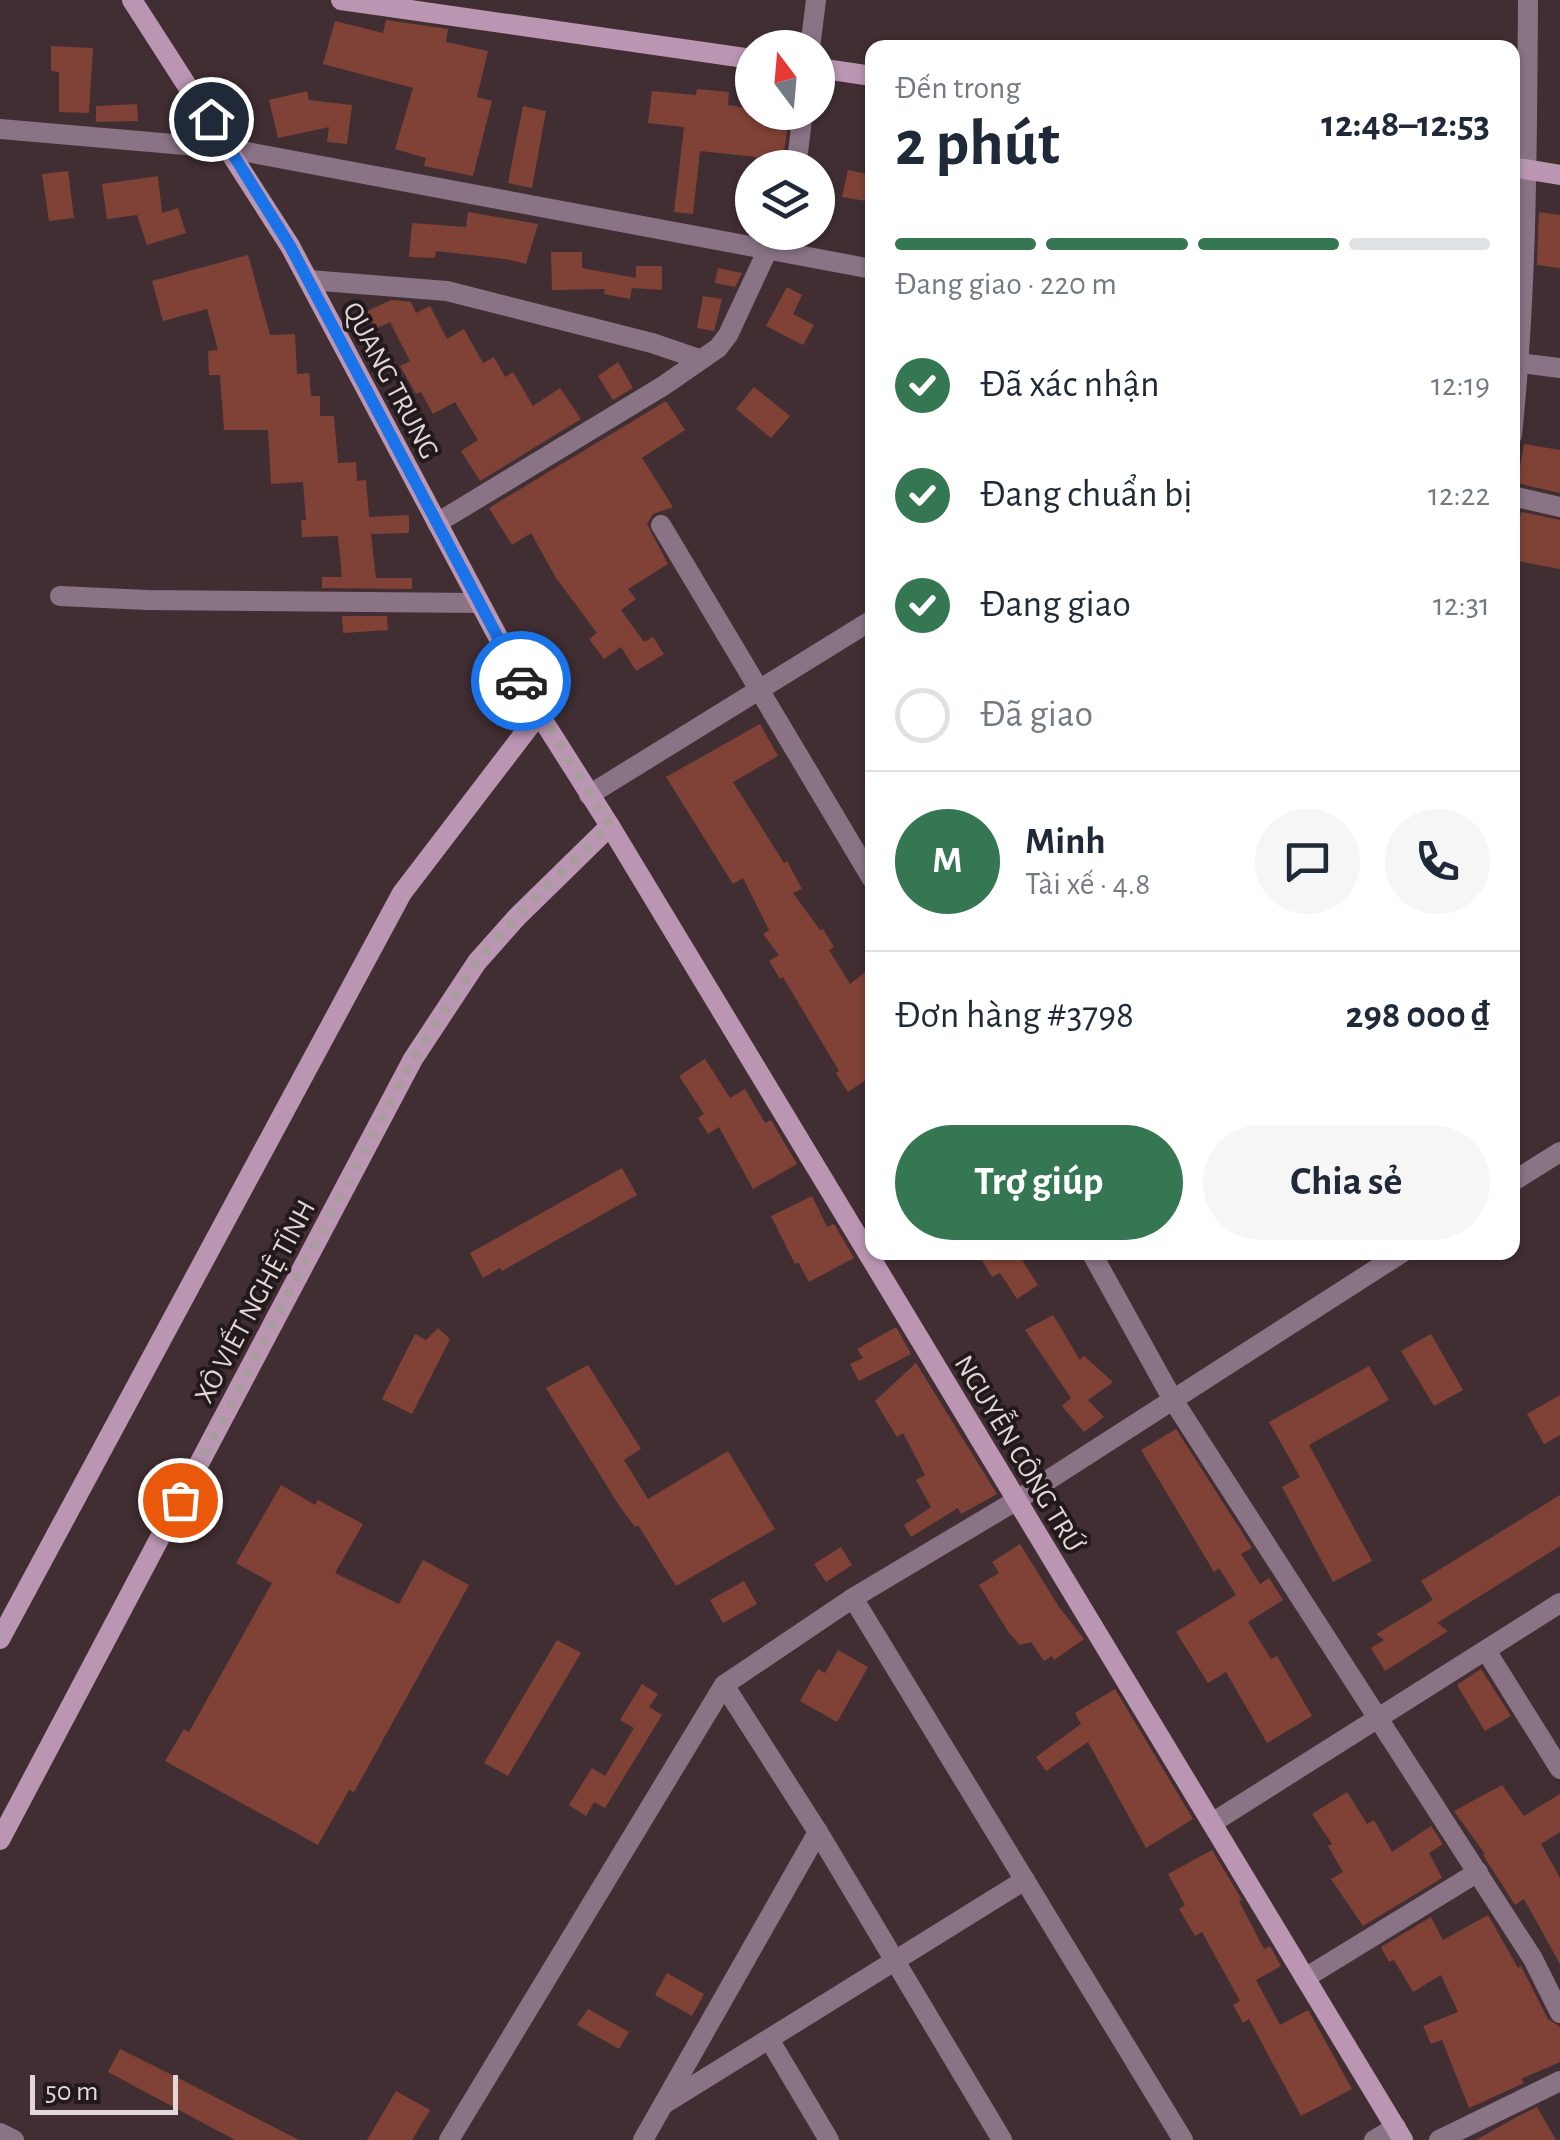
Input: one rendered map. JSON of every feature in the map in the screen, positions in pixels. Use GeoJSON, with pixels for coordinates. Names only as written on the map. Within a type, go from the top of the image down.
{"type":"FeatureCollection","features":[{"type":"Feature","properties":{"kind":"street","name":"QUANG TRUNG"},"geometry":{"type":"LineString","coordinates":[[132,0],[230,149],[308,280],[539,714],[589,795]]}},
{"type":"Feature","properties":{"kind":"street"},"geometry":{"type":"LineString","coordinates":[[341,0],[735,57]]}},
{"type":"Feature","properties":{"kind":"street"},"geometry":{"type":"LineString","coordinates":[[812,30],[816,0]]}},
{"type":"Feature","properties":{"kind":"street"},"geometry":{"type":"LineString","coordinates":[[1528,0],[1520,168],[1560,174]]}},
{"type":"Feature","properties":{"kind":"street"},"geometry":{"type":"LineString","coordinates":[[835,71],[865,75]]}},
{"type":"Feature","properties":{"kind":"street"},"geometry":{"type":"LineString","coordinates":[[0,129],[230,149],[735,235]]}},
{"type":"Feature","properties":{"kind":"street"},"geometry":{"type":"LineString","coordinates":[[437,523],[663,386],[718,348],[728,335],[767,250]]}},
{"type":"Feature","properties":{"kind":"street"},"geometry":{"type":"LineString","coordinates":[[803,250],[865,267]]}},
{"type":"Feature","properties":{"kind":"street"},"geometry":{"type":"LineString","coordinates":[[308,280],[447,291],[652,343],[699,359]]}},
{"type":"Feature","properties":{"kind":"street"},"geometry":{"type":"LineString","coordinates":[[1520,363],[1560,368]]}},
{"type":"Feature","properties":{"kind":"street"},"geometry":{"type":"LineString","coordinates":[[1520,498],[1560,507]]}},
{"type":"Feature","properties":{"kind":"street"},"geometry":{"type":"LineString","coordinates":[[662,525],[865,867]]}},
{"type":"Feature","properties":{"kind":"street"},"geometry":{"type":"LineString","coordinates":[[60,596],[480,603]]}},
{"type":"Feature","properties":{"kind":"street"},"geometry":{"type":"LineString","coordinates":[[589,795],[865,624]]}},
{"type":"Feature","properties":{"kind":"street"},"geometry":{"type":"LineString","coordinates":[[0,1639],[402,893],[539,714]]}},
{"type":"Feature","properties":{"kind":"street","name":"NGUYỄN CÔNG TRỨ"},"geometry":{"type":"LineString","coordinates":[[589,795],[865,1249]]}},
{"type":"Feature","properties":{"kind":"street","name":"XÔ VIẾT NGHỆ TĨNH"},"geometry":{"type":"LineString","coordinates":[[0,1840],[413,1059],[477,962],[517,916],[610,826]]}},
{"type":"Feature","properties":{"kind":"street"},"geometry":{"type":"LineString","coordinates":[[1520,1177],[1560,1152]]}},
{"type":"Feature","properties":{"kind":"street","name":"NGUYỄN CÔNG TRỨ"},"geometry":{"type":"LineString","coordinates":[[871,1260],[1400,2134]]}},
{"type":"Feature","properties":{"kind":"street"},"geometry":{"type":"LineString","coordinates":[[1096,1260],[1173,1400],[1533,1958],[1560,2013]]}},
{"type":"Feature","properties":{"kind":"street"},"geometry":{"type":"LineString","coordinates":[[449,2140],[724,1684],[853,1598],[1016,1500],[1391,1260]]}},
{"type":"Feature","properties":{"kind":"street"},"geometry":{"type":"LineString","coordinates":[[853,1598],[1183,2140]]}},
{"type":"Feature","properties":{"kind":"street"},"geometry":{"type":"LineString","coordinates":[[1212,1823],[1560,1604]]}},
{"type":"Feature","properties":{"kind":"street"},"geometry":{"type":"LineString","coordinates":[[1487,1652],[1560,1769]]}},
{"type":"Feature","properties":{"kind":"street"},"geometry":{"type":"LineString","coordinates":[[724,1684],[818,1832],[1002,2140]]}},
{"type":"Feature","properties":{"kind":"street"},"geometry":{"type":"LineString","coordinates":[[644,2140],[818,1832]]}},
{"type":"Feature","properties":{"kind":"street"},"geometry":{"type":"LineString","coordinates":[[1306,1978],[1478,1872]]}},
{"type":"Feature","properties":{"kind":"street"},"geometry":{"type":"LineString","coordinates":[[664,2104],[1025,1880]]}},
{"type":"Feature","properties":{"kind":"street"},"geometry":{"type":"LineString","coordinates":[[769,2039],[830,2140]]}},
{"type":"Feature","properties":{"kind":"street"},"geometry":{"type":"LineString","coordinates":[[1439,2140],[1560,2081]]}},
{"type":"Feature","properties":{"kind":"street"},"geometry":{"type":"LineString","coordinates":[[0,2132],[14,2140]]}},
{"type":"Feature","properties":{"kind":"street"},"geometry":{"type":"LineString","coordinates":[[1374,2140],[1400,2134]]}},
{"type":"Feature","properties":{"kind":"building"},"geometry":{"type":"Polygon","coordinates":[[[386,20],[448,29],[446,42],[488,51],[477,97],[492,101],[473,176],[424,166],[426,158],[395,149],[413,88],[323,64],[335,21],[383,33],[386,20]]]}},
{"type":"Feature","properties":{"kind":"building"},"geometry":{"type":"Polygon","coordinates":[[[51,46],[93,48],[89,113],[59,112],[59,72],[51,71],[51,46]]]}},
{"type":"Feature","properties":{"kind":"building"},"geometry":{"type":"Polygon","coordinates":[[[697,89],[729,92],[728,105],[735,106],[735,130],[787,130],[784,150],[735,150],[735,155],[700,151],[693,214],[674,212],[684,127],[648,123],[652,91],[696,95],[697,89]]]}},
{"type":"Feature","properties":{"kind":"building"},"geometry":{"type":"Polygon","coordinates":[[[307,91],[309,100],[352,105],[347,144],[327,142],[329,127],[278,138],[269,100],[307,91]]]}},
{"type":"Feature","properties":{"kind":"building"},"geometry":{"type":"Polygon","coordinates":[[[137,104],[138,121],[96,122],[96,106],[137,104]]]}},
{"type":"Feature","properties":{"kind":"building"},"geometry":{"type":"Polygon","coordinates":[[[523,106],[546,111],[532,188],[508,183],[523,106]]]}},
{"type":"Feature","properties":{"kind":"building"},"geometry":{"type":"Polygon","coordinates":[[[848,170],[865,174],[865,201],[842,197],[848,170]]]}},
{"type":"Feature","properties":{"kind":"building"},"geometry":{"type":"Polygon","coordinates":[[[68,171],[74,218],[49,221],[42,174],[68,171]]]}},
{"type":"Feature","properties":{"kind":"building"},"geometry":{"type":"Polygon","coordinates":[[[158,176],[162,213],[178,208],[186,233],[147,245],[137,215],[107,219],[102,184],[158,176]]]}},
{"type":"Feature","properties":{"kind":"building"},"geometry":{"type":"Polygon","coordinates":[[[468,212],[538,224],[526,264],[436,251],[435,258],[409,257],[412,223],[466,227],[468,212]]]}},
{"type":"Feature","properties":{"kind":"building"},"geometry":{"type":"Polygon","coordinates":[[[1539,212],[1560,215],[1560,268],[1537,265],[1539,212]]]}},
{"type":"Feature","properties":{"kind":"building"},"geometry":{"type":"Polygon","coordinates":[[[551,252],[582,252],[582,268],[636,278],[636,266],[662,266],[662,290],[632,288],[630,299],[604,294],[605,289],[552,290],[551,252]]]}},
{"type":"Feature","properties":{"kind":"building"},"geometry":{"type":"Polygon","coordinates":[[[248,255],[270,335],[295,334],[297,374],[309,373],[311,396],[320,396],[320,416],[334,416],[338,463],[356,462],[357,481],[366,480],[369,517],[409,515],[409,533],[371,534],[376,578],[412,578],[412,589],[322,588],[322,577],[342,577],[338,536],[302,537],[301,520],[306,520],[303,482],[271,484],[268,430],[224,430],[220,375],[209,375],[208,351],[218,350],[207,309],[163,321],[152,281],[248,255]]]}},
{"type":"Feature","properties":{"kind":"building"},"geometry":{"type":"Polygon","coordinates":[[[718,268],[742,273],[735,287],[715,283],[718,268]]]}},
{"type":"Feature","properties":{"kind":"building"},"geometry":{"type":"Polygon","coordinates":[[[787,287],[802,295],[793,314],[814,325],[803,345],[766,326],[787,287]]]}},
{"type":"Feature","properties":{"kind":"building"},"geometry":{"type":"Polygon","coordinates":[[[703,296],[722,299],[714,331],[697,328],[703,296]]]}},
{"type":"Feature","properties":{"kind":"building"},"geometry":{"type":"Polygon","coordinates":[[[391,300],[411,302],[416,313],[430,306],[447,339],[464,329],[483,363],[494,357],[505,377],[513,372],[533,406],[560,388],[581,419],[480,481],[461,451],[478,440],[455,402],[433,414],[400,366],[410,361],[390,322],[373,330],[365,312],[391,300]]]}},
{"type":"Feature","properties":{"kind":"building"},"geometry":{"type":"Polygon","coordinates":[[[618,362],[633,388],[613,400],[598,376],[618,362]]]}},
{"type":"Feature","properties":{"kind":"building"},"geometry":{"type":"Polygon","coordinates":[[[754,387],[790,416],[771,438],[736,409],[754,387]]]}},
{"type":"Feature","properties":{"kind":"building"},"geometry":{"type":"Polygon","coordinates":[[[666,401],[685,430],[642,458],[673,507],[653,514],[647,524],[668,564],[628,589],[636,599],[621,610],[644,642],[653,637],[664,654],[636,671],[621,647],[604,659],[589,639],[597,633],[556,578],[531,533],[512,545],[489,508],[666,401]]]}},
{"type":"Feature","properties":{"kind":"building"},"geometry":{"type":"Polygon","coordinates":[[[1524,444],[1560,450],[1560,493],[1520,484],[1524,444]]]}},
{"type":"Feature","properties":{"kind":"building"},"geometry":{"type":"Polygon","coordinates":[[[1521,512],[1560,520],[1560,569],[1520,562],[1521,512]]]}},
{"type":"Feature","properties":{"kind":"building"},"geometry":{"type":"Polygon","coordinates":[[[342,616],[387,616],[388,630],[343,633],[342,616]]]}},
{"type":"Feature","properties":{"kind":"building"},"geometry":{"type":"Polygon","coordinates":[[[760,724],[778,756],[733,782],[784,863],[787,861],[802,889],[793,893],[823,929],[834,947],[829,950],[850,984],[865,972],[865,1081],[848,1092],[783,977],[780,979],[769,961],[779,955],[763,934],[769,930],[743,878],[733,884],[666,777],[760,724]]]}},
{"type":"Feature","properties":{"kind":"building"},"geometry":{"type":"Polygon","coordinates":[[[705,1059],[730,1098],[745,1089],[765,1123],[771,1120],[797,1164],[753,1189],[719,1127],[708,1134],[698,1118],[704,1114],[679,1076],[705,1059]]]}},
{"type":"Feature","properties":{"kind":"building"},"geometry":{"type":"Polygon","coordinates":[[[622,1168],[637,1195],[483,1278],[470,1253],[622,1168]]]}},
{"type":"Feature","properties":{"kind":"building"},"geometry":{"type":"Polygon","coordinates":[[[812,1196],[827,1227],[834,1224],[854,1258],[809,1282],[798,1262],[795,1264],[771,1216],[812,1196]]]}},
{"type":"Feature","properties":{"kind":"building"},"geometry":{"type":"Polygon","coordinates":[[[982,1260],[1022,1260],[1038,1285],[1017,1299],[1000,1273],[992,1277],[982,1260]]]}},
{"type":"Feature","properties":{"kind":"building"},"geometry":{"type":"Polygon","coordinates":[[[1053,1315],[1080,1360],[1084,1356],[1113,1382],[1088,1400],[1104,1417],[1084,1432],[1062,1406],[1071,1398],[1025,1330],[1053,1315]]]}},
{"type":"Feature","properties":{"kind":"building"},"geometry":{"type":"Polygon","coordinates":[[[896,1327],[911,1354],[859,1381],[850,1364],[863,1358],[857,1349],[896,1327]]]}},
{"type":"Feature","properties":{"kind":"building"},"geometry":{"type":"Polygon","coordinates":[[[438,1328],[450,1339],[412,1414],[382,1399],[415,1334],[426,1340],[438,1328]]]}},
{"type":"Feature","properties":{"kind":"building"},"geometry":{"type":"Polygon","coordinates":[[[1431,1334],[1463,1390],[1434,1406],[1401,1351],[1431,1334]]]}},
{"type":"Feature","properties":{"kind":"building"},"geometry":{"type":"Polygon","coordinates":[[[916,1363],[997,1494],[961,1514],[958,1508],[911,1537],[904,1525],[931,1507],[916,1480],[925,1475],[903,1433],[897,1437],[875,1401],[916,1363]]]}},
{"type":"Feature","properties":{"kind":"building"},"geometry":{"type":"Polygon","coordinates":[[[588,1365],[641,1449],[624,1460],[648,1499],[728,1451],[775,1529],[676,1586],[638,1525],[635,1527],[620,1507],[546,1388],[588,1365]]]}},
{"type":"Feature","properties":{"kind":"building"},"geometry":{"type":"Polygon","coordinates":[[[1369,1366],[1389,1400],[1309,1445],[1372,1561],[1333,1582],[1282,1487],[1300,1477],[1269,1422],[1369,1366]]]}},
{"type":"Feature","properties":{"kind":"building"},"geometry":{"type":"Polygon","coordinates":[[[1560,1395],[1560,1435],[1544,1444],[1527,1414],[1560,1395]]]}},
{"type":"Feature","properties":{"kind":"building"},"geometry":{"type":"Polygon","coordinates":[[[1176,1429],[1252,1548],[1241,1554],[1260,1584],[1269,1578],[1283,1600],[1248,1622],[1271,1659],[1277,1656],[1312,1716],[1267,1743],[1226,1672],[1208,1683],[1176,1632],[1236,1595],[1219,1568],[1214,1572],[1141,1450],[1176,1429]]]}},
{"type":"Feature","properties":{"kind":"building"},"geometry":{"type":"Polygon","coordinates":[[[281,1485],[315,1505],[318,1500],[363,1524],[335,1573],[399,1604],[423,1560],[469,1585],[354,1792],[349,1790],[318,1845],[165,1761],[184,1729],[189,1732],[272,1583],[236,1563],[281,1485]]]}},
{"type":"Feature","properties":{"kind":"building"},"geometry":{"type":"Polygon","coordinates":[[[1560,1495],[1560,1546],[1437,1623],[1448,1631],[1385,1671],[1371,1648],[1384,1640],[1376,1634],[1433,1600],[1421,1581],[1560,1495]]]}},
{"type":"Feature","properties":{"kind":"building"},"geometry":{"type":"Polygon","coordinates":[[[1020,1544],[1084,1639],[1054,1660],[1052,1656],[1044,1661],[1031,1642],[1020,1645],[979,1585],[999,1573],[992,1562],[1020,1544]]]}},
{"type":"Feature","properties":{"kind":"building"},"geometry":{"type":"Polygon","coordinates":[[[841,1547],[852,1565],[826,1582],[814,1564],[841,1547]]]}},
{"type":"Feature","properties":{"kind":"building"},"geometry":{"type":"Polygon","coordinates":[[[744,1581],[757,1604],[723,1623],[710,1600],[744,1581]]]}},
{"type":"Feature","properties":{"kind":"building"},"geometry":{"type":"Polygon","coordinates":[[[557,1640],[581,1653],[508,1776],[484,1763],[557,1640]]]}},
{"type":"Feature","properties":{"kind":"building"},"geometry":{"type":"Polygon","coordinates":[[[838,1650],[868,1667],[837,1722],[800,1701],[818,1669],[825,1673],[838,1650]]]}},
{"type":"Feature","properties":{"kind":"building"},"geometry":{"type":"Polygon","coordinates":[[[1481,1669],[1511,1716],[1485,1731],[1457,1685],[1481,1669]]]}},
{"type":"Feature","properties":{"kind":"building"},"geometry":{"type":"Polygon","coordinates":[[[642,1684],[658,1694],[649,1707],[662,1715],[605,1808],[594,1802],[586,1816],[569,1805],[592,1768],[605,1776],[634,1728],[620,1720],[642,1684]]]}},
{"type":"Feature","properties":{"kind":"building"},"geometry":{"type":"Polygon","coordinates":[[[1115,1689],[1193,1819],[1146,1848],[1088,1742],[1046,1771],[1036,1757],[1081,1724],[1075,1713],[1115,1689]]]}},
{"type":"Feature","properties":{"kind":"building"},"geometry":{"type":"Polygon","coordinates":[[[1502,1785],[1524,1816],[1560,1794],[1560,1832],[1541,1844],[1560,1878],[1560,1964],[1524,1899],[1515,1905],[1454,1811],[1502,1785]]]}},
{"type":"Feature","properties":{"kind":"building"},"geometry":{"type":"Polygon","coordinates":[[[1347,1792],[1367,1824],[1374,1820],[1392,1852],[1431,1826],[1443,1844],[1429,1853],[1442,1878],[1363,1926],[1331,1879],[1343,1872],[1328,1846],[1332,1844],[1312,1814],[1347,1792]]]}},
{"type":"Feature","properties":{"kind":"building"},"geometry":{"type":"Polygon","coordinates":[[[1212,1850],[1242,1900],[1239,1901],[1264,1949],[1270,1946],[1281,1966],[1256,1980],[1280,2025],[1308,2010],[1352,2089],[1301,2116],[1249,2019],[1243,2023],[1233,2005],[1240,2001],[1202,1932],[1195,1936],[1179,1909],[1185,1905],[1168,1874],[1212,1850]]]}},
{"type":"Feature","properties":{"kind":"building"},"geometry":{"type":"Polygon","coordinates":[[[1488,1915],[1518,1968],[1521,1966],[1548,2019],[1560,2027],[1560,2062],[1469,2108],[1442,2040],[1431,2044],[1423,2026],[1458,2012],[1441,1975],[1413,1992],[1394,1960],[1389,1962],[1381,1947],[1431,1917],[1443,1940],[1488,1915]]]}},
{"type":"Feature","properties":{"kind":"building"},"geometry":{"type":"Polygon","coordinates":[[[667,1973],[704,1994],[692,2016],[655,1995],[667,1973]]]}},
{"type":"Feature","properties":{"kind":"building"},"geometry":{"type":"Polygon","coordinates":[[[588,2009],[629,2032],[619,2049],[577,2025],[588,2009]]]}},
{"type":"Feature","properties":{"kind":"building"},"geometry":{"type":"Polygon","coordinates":[[[120,2049],[299,2140],[235,2140],[108,2072],[120,2049]]]}},
{"type":"Feature","properties":{"kind":"building"},"geometry":{"type":"Polygon","coordinates":[[[396,2091],[430,2110],[412,2140],[367,2140],[396,2091]]]}},
{"type":"Feature","properties":{"kind":"building"},"geometry":{"type":"Polygon","coordinates":[[[1537,2107],[1556,2140],[1476,2140],[1515,2118],[1537,2107]]]}},
{"type":"Feature","properties":{"kind":"way so far"},"geometry":{"type":"LineString","coordinates":[[180,1500],[413,1059],[477,962],[517,916],[610,826],[521,681]]}},
{"type":"Feature","properties":{"kind":"route"},"geometry":{"type":"LineString","coordinates":[[211,119],[290,246],[521,681]]}}]}
